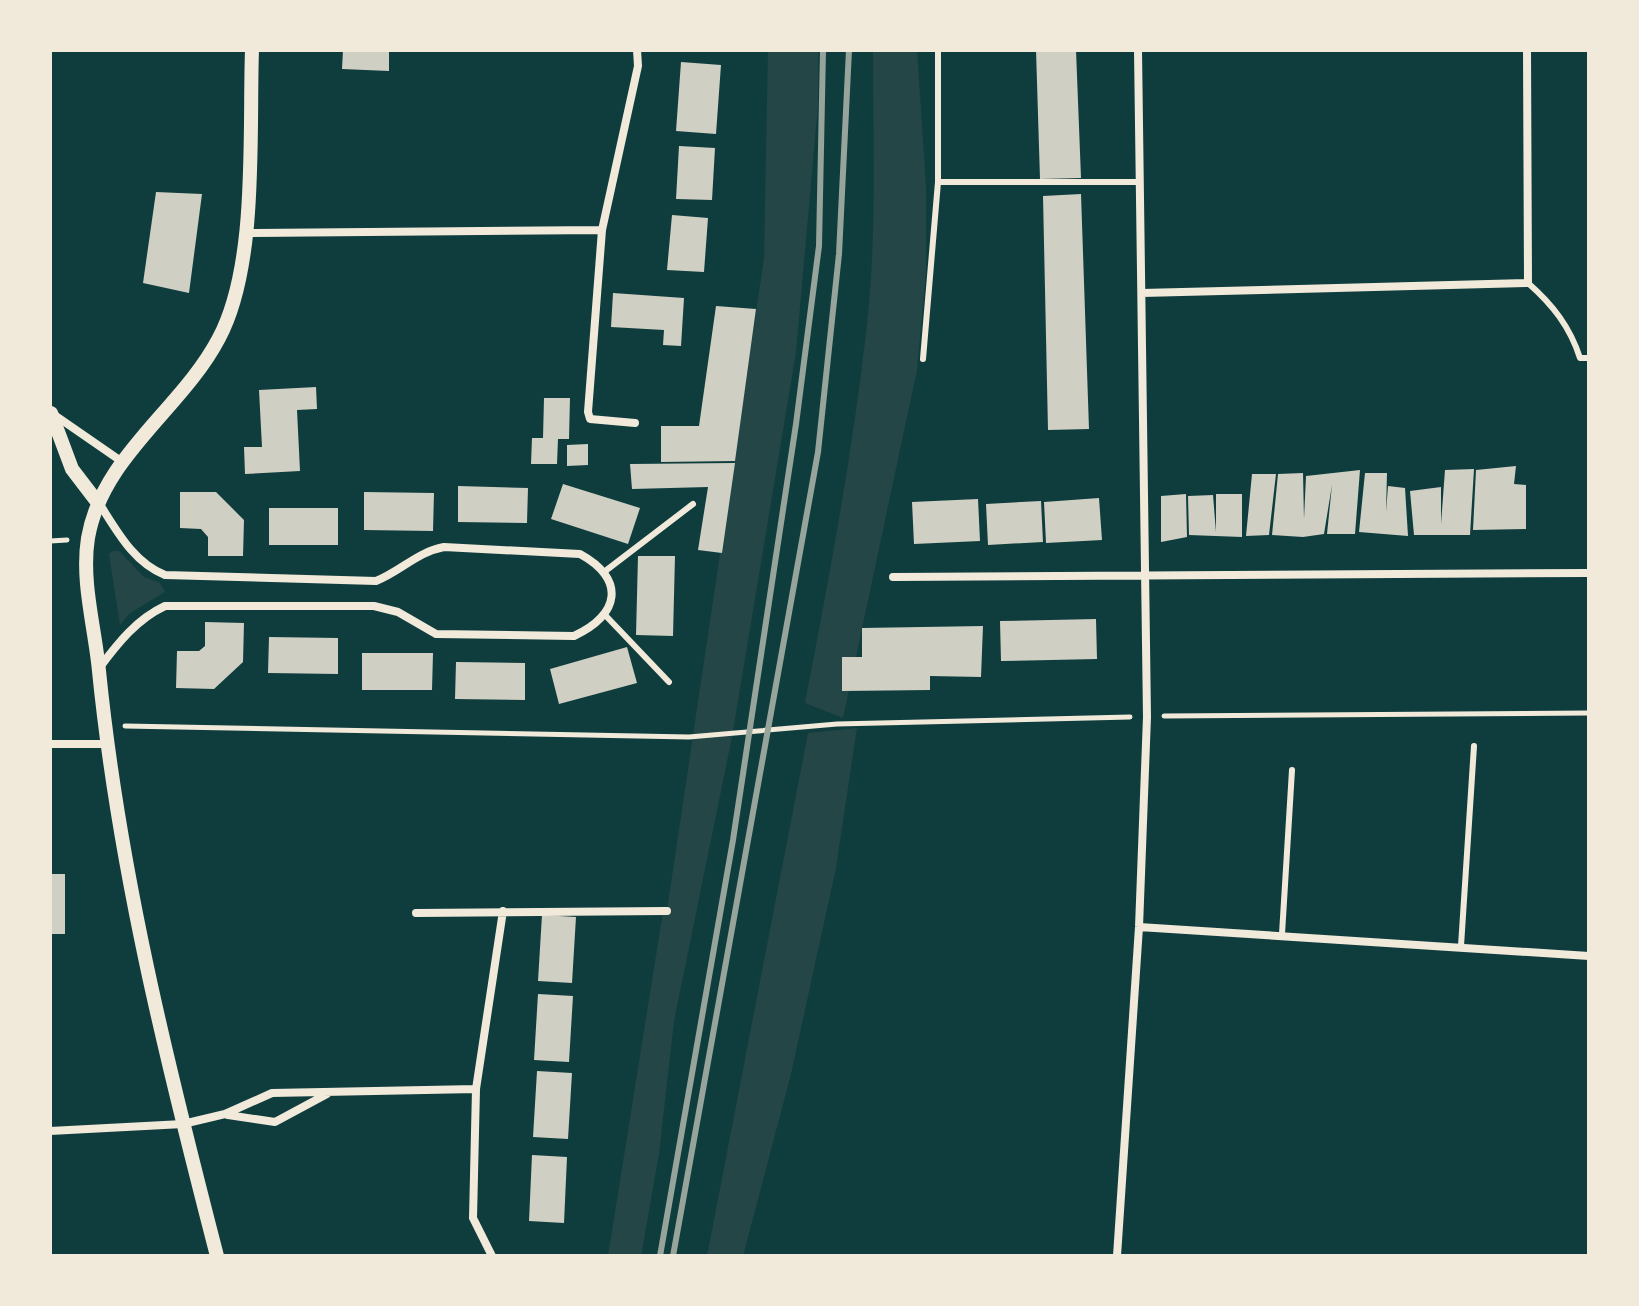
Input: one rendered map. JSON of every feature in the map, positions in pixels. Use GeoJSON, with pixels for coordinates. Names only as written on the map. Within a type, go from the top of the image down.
{"type":"FeatureCollection","features":[{"type":"Feature","properties":{"kind":"street"},"geometry":{"type":"LineString","coordinates":[[217,1256],[129,893],[106,744],[88,585],[88,539],[98,503],[121,461],[180,398],[219,339],[236,301],[245,233],[252,50]]}},
{"type":"Feature","properties":{"kind":"street"},"geometry":{"type":"LineString","coordinates":[[635,423],[596,422],[590,419],[588,412],[602,230],[638,66],[637,50]]}},
{"type":"Feature","properties":{"kind":"street"},"geometry":{"type":"LineString","coordinates":[[1117,1256],[1139,927],[1147,717],[1138,50]]}},
{"type":"Feature","properties":{"kind":"street"},"geometry":{"type":"LineString","coordinates":[[1142,293],[1528,283],[1527,50]]}},
{"type":"Feature","properties":{"kind":"street"},"geometry":{"type":"LineString","coordinates":[[245,233],[602,230]]}},
{"type":"Feature","properties":{"kind":"street"},"geometry":{"type":"LineString","coordinates":[[51,412],[121,461]]}},
{"type":"Feature","properties":{"kind":"street"},"geometry":{"type":"LineString","coordinates":[[51,412],[72,469],[132,551],[148,569],[165,575],[376,581],[396,573],[423,551],[444,547],[580,554],[599,564],[613,598],[606,616],[592,628],[574,636],[436,634],[398,612],[374,606],[165,606],[150,613],[121,640],[99,668]]}},
{"type":"Feature","properties":{"kind":"street"},"geometry":{"type":"LineString","coordinates":[[893,577],[1589,573]]}},
{"type":"Feature","properties":{"kind":"street"},"geometry":{"type":"LineString","coordinates":[[50,744],[106,744]]}},
{"type":"Feature","properties":{"kind":"street"},"geometry":{"type":"LineString","coordinates":[[492,1256],[473,1218],[476,1089],[503,911]]}},
{"type":"Feature","properties":{"kind":"street"},"geometry":{"type":"LineString","coordinates":[[416,913],[667,911]]}},
{"type":"Feature","properties":{"kind":"street"},"geometry":{"type":"LineString","coordinates":[[1139,927],[1589,956]]}},
{"type":"Feature","properties":{"kind":"street"},"geometry":{"type":"LineString","coordinates":[[50,1131],[183,1124],[225,1114],[272,1093],[476,1089]]}},
{"type":"Feature","properties":{"kind":"street"},"geometry":{"type":"LineString","coordinates":[[225,1114],[275,1122],[328,1094]]}},
{"type":"Feature","properties":{"kind":"lane"},"geometry":{"type":"LineString","coordinates":[[923,359],[938,182],[938,50]]}},
{"type":"Feature","properties":{"kind":"lane"},"geometry":{"type":"LineString","coordinates":[[938,182],[1140,182]]}},
{"type":"Feature","properties":{"kind":"lane"},"geometry":{"type":"LineString","coordinates":[[1528,283],[1553,305],[1574,339],[1580,358],[1589,358]]}},
{"type":"Feature","properties":{"kind":"lane"},"geometry":{"type":"LineString","coordinates":[[604,572],[693,504]]}},
{"type":"Feature","properties":{"kind":"lane"},"geometry":{"type":"LineString","coordinates":[[606,616],[669,682]]}},
{"type":"Feature","properties":{"kind":"lane"},"geometry":{"type":"LineString","coordinates":[[1461,946],[1474,746]]}},
{"type":"Feature","properties":{"kind":"lane"},"geometry":{"type":"LineString","coordinates":[[1282,934],[1292,770]]}},
{"type":"Feature","properties":{"kind":"path"},"geometry":{"type":"LineString","coordinates":[[104,726],[689,737],[837,724],[1147,717],[1589,713]]}},
{"type":"Feature","properties":{"kind":"shaded area"},"geometry":{"type":"Polygon","coordinates":[[[768,50],[818,50],[818,105],[796,352],[732,737],[674,1021],[659,1154],[641,1256],[608,1256],[663,912],[667,910],[764,259],[768,50]]]}},
{"type":"Feature","properties":{"kind":"shaded area"},"geometry":{"type":"Polygon","coordinates":[[[873,50],[917,50],[926,187],[926,271],[917,370],[843,718],[805,703],[848,467],[867,324],[873,222],[873,50]]]}},
{"type":"Feature","properties":{"kind":"shaded area"},"geometry":{"type":"Polygon","coordinates":[[[119,551],[144,577],[160,583],[165,592],[130,613],[120,625],[109,554],[119,551]]]}},
{"type":"Feature","properties":{"kind":"shaded area"},"geometry":{"type":"Polygon","coordinates":[[[857,728],[836,868],[791,1074],[743,1256],[707,1256],[808,733],[857,728]]]}},
{"type":"Feature","properties":{"kind":"building"},"geometry":{"type":"Polygon","coordinates":[[[343,50],[389,50],[389,71],[342,69],[343,50]]]}},
{"type":"Feature","properties":{"kind":"building"},"geometry":{"type":"Polygon","coordinates":[[[1036,50],[1076,50],[1081,178],[1040,179],[1036,50]]]}},
{"type":"Feature","properties":{"kind":"building"},"geometry":{"type":"Polygon","coordinates":[[[681,62],[721,65],[716,134],[676,131],[681,62]]]}},
{"type":"Feature","properties":{"kind":"building"},"geometry":{"type":"Polygon","coordinates":[[[679,146],[715,148],[712,200],[676,199],[679,146]]]}},
{"type":"Feature","properties":{"kind":"building"},"geometry":{"type":"Polygon","coordinates":[[[156,192],[202,194],[189,293],[143,283],[156,192]]]}},
{"type":"Feature","properties":{"kind":"building"},"geometry":{"type":"Polygon","coordinates":[[[1081,194],[1089,429],[1048,430],[1043,196],[1081,194]]]}},
{"type":"Feature","properties":{"kind":"building"},"geometry":{"type":"Polygon","coordinates":[[[672,215],[708,218],[704,272],[667,270],[672,215]]]}},
{"type":"Feature","properties":{"kind":"building"},"geometry":{"type":"Polygon","coordinates":[[[613,293],[684,298],[681,346],[663,345],[664,330],[611,327],[613,293]]]}},
{"type":"Feature","properties":{"kind":"building"},"geometry":{"type":"Polygon","coordinates":[[[716,306],[756,309],[735,461],[661,462],[661,426],[699,426],[716,306]]]}},
{"type":"Feature","properties":{"kind":"building"},"geometry":{"type":"Polygon","coordinates":[[[316,387],[317,409],[297,410],[300,471],[245,474],[244,447],[262,447],[259,390],[316,387]]]}},
{"type":"Feature","properties":{"kind":"building"},"geometry":{"type":"Polygon","coordinates":[[[544,398],[570,398],[569,439],[558,439],[557,464],[531,464],[532,438],[543,438],[544,398]]]}},
{"type":"Feature","properties":{"kind":"building"},"geometry":{"type":"Polygon","coordinates":[[[588,444],[588,465],[567,466],[567,445],[588,444]]]}},
{"type":"Feature","properties":{"kind":"building"},"geometry":{"type":"Polygon","coordinates":[[[735,463],[722,553],[698,550],[708,487],[632,489],[630,464],[735,463]]]}},
{"type":"Feature","properties":{"kind":"building"},"geometry":{"type":"Polygon","coordinates":[[[1516,466],[1514,484],[1526,485],[1526,529],[1473,530],[1476,470],[1516,466]]]}},
{"type":"Feature","properties":{"kind":"building"},"geometry":{"type":"Polygon","coordinates":[[[1474,469],[1470,535],[1414,535],[1410,491],[1441,487],[1441,524],[1445,470],[1474,469]]]}},
{"type":"Feature","properties":{"kind":"building"},"geometry":{"type":"Polygon","coordinates":[[[1360,470],[1355,534],[1327,534],[1332,485],[1324,534],[1303,537],[1272,535],[1278,474],[1303,473],[1304,519],[1306,476],[1360,470]]]}},
{"type":"Feature","properties":{"kind":"building"},"geometry":{"type":"Polygon","coordinates":[[[1365,473],[1387,473],[1386,512],[1388,486],[1405,488],[1408,536],[1359,532],[1365,473]]]}},
{"type":"Feature","properties":{"kind":"building"},"geometry":{"type":"Polygon","coordinates":[[[1252,474],[1276,474],[1269,535],[1246,536],[1252,474]]]}},
{"type":"Feature","properties":{"kind":"building"},"geometry":{"type":"Polygon","coordinates":[[[563,484],[640,508],[628,544],[551,519],[563,484]]]}},
{"type":"Feature","properties":{"kind":"building"},"geometry":{"type":"Polygon","coordinates":[[[458,486],[528,488],[527,523],[458,522],[458,486]]]}},
{"type":"Feature","properties":{"kind":"building"},"geometry":{"type":"Polygon","coordinates":[[[180,492],[216,492],[244,520],[243,556],[208,556],[208,537],[201,529],[180,528],[180,492]]]}},
{"type":"Feature","properties":{"kind":"building"},"geometry":{"type":"Polygon","coordinates":[[[364,492],[434,493],[433,531],[364,530],[364,492]]]}},
{"type":"Feature","properties":{"kind":"building"},"geometry":{"type":"Polygon","coordinates":[[[1186,494],[1187,537],[1161,542],[1161,496],[1186,494]]]}},
{"type":"Feature","properties":{"kind":"building"},"geometry":{"type":"Polygon","coordinates":[[[1216,494],[1242,494],[1242,537],[1189,535],[1188,496],[1213,495],[1216,532],[1216,494]]]}},
{"type":"Feature","properties":{"kind":"building"},"geometry":{"type":"Polygon","coordinates":[[[1099,498],[1102,540],[1046,543],[1044,502],[1099,498]]]}},
{"type":"Feature","properties":{"kind":"building"},"geometry":{"type":"Polygon","coordinates":[[[978,499],[980,541],[914,544],[912,502],[978,499]]]}},
{"type":"Feature","properties":{"kind":"building"},"geometry":{"type":"Polygon","coordinates":[[[1041,501],[1043,542],[988,545],[986,504],[1041,501]]]}},
{"type":"Feature","properties":{"kind":"building"},"geometry":{"type":"Polygon","coordinates":[[[269,508],[338,508],[338,545],[269,545],[269,508]]]}},
{"type":"Feature","properties":{"kind":"building"},"geometry":{"type":"Polygon","coordinates":[[[638,556],[675,556],[673,636],[636,635],[638,556]]]}},
{"type":"Feature","properties":{"kind":"building"},"geometry":{"type":"Polygon","coordinates":[[[1096,619],[1097,659],[1001,661],[1000,621],[1096,619]]]}},
{"type":"Feature","properties":{"kind":"building"},"geometry":{"type":"Polygon","coordinates":[[[205,622],[244,623],[243,662],[214,689],[176,688],[177,651],[199,651],[205,646],[205,622]]]}},
{"type":"Feature","properties":{"kind":"building"},"geometry":{"type":"Polygon","coordinates":[[[983,626],[981,677],[930,676],[930,690],[842,691],[842,657],[862,657],[862,628],[983,626]]]}},
{"type":"Feature","properties":{"kind":"building"},"geometry":{"type":"Polygon","coordinates":[[[269,637],[338,638],[338,674],[268,673],[269,637]]]}},
{"type":"Feature","properties":{"kind":"building"},"geometry":{"type":"Polygon","coordinates":[[[627,647],[637,683],[559,704],[550,669],[627,647]]]}},
{"type":"Feature","properties":{"kind":"building"},"geometry":{"type":"Polygon","coordinates":[[[362,653],[433,653],[432,690],[362,690],[362,653]]]}},
{"type":"Feature","properties":{"kind":"building"},"geometry":{"type":"Polygon","coordinates":[[[456,662],[525,663],[525,700],[455,699],[456,662]]]}},
{"type":"Feature","properties":{"kind":"building"},"geometry":{"type":"Polygon","coordinates":[[[50,874],[65,874],[65,934],[50,934],[50,874]]]}},
{"type":"Feature","properties":{"kind":"building"},"geometry":{"type":"Polygon","coordinates":[[[542,915],[576,917],[572,983],[538,981],[542,915]]]}},
{"type":"Feature","properties":{"kind":"building"},"geometry":{"type":"Polygon","coordinates":[[[538,994],[573,996],[569,1062],[534,1060],[538,994]]]}},
{"type":"Feature","properties":{"kind":"building"},"geometry":{"type":"Polygon","coordinates":[[[537,1071],[572,1073],[568,1139],[533,1137],[537,1071]]]}},
{"type":"Feature","properties":{"kind":"building"},"geometry":{"type":"Polygon","coordinates":[[[532,1155],[567,1157],[564,1223],[529,1221],[532,1155]]]}},
{"type":"Feature","properties":{"kind":"railway"},"geometry":{"type":"LineString","coordinates":[[660,1256],[733,840],[796,424],[819,246],[823,50]]}},
{"type":"Feature","properties":{"kind":"railway"},"geometry":{"type":"LineString","coordinates":[[673,1256],[818,452],[839,254],[849,50]]}}]}
